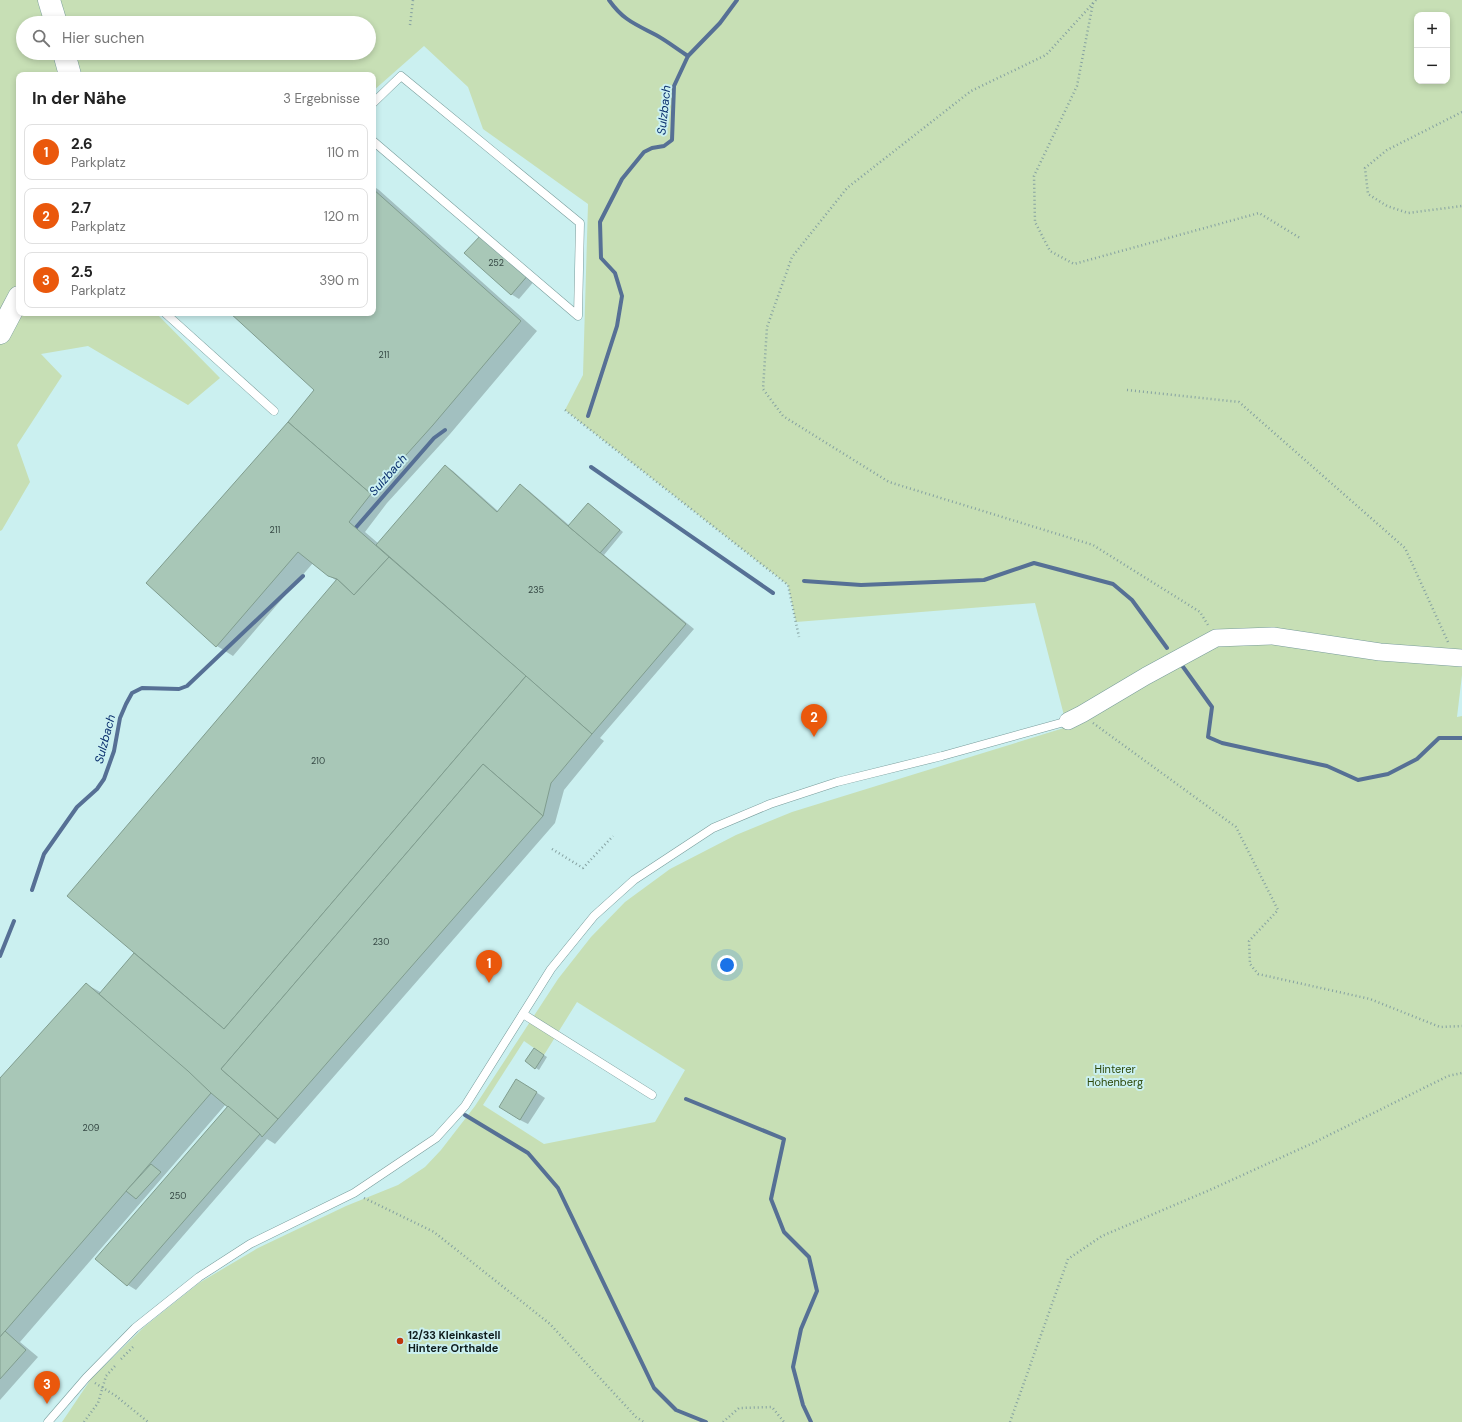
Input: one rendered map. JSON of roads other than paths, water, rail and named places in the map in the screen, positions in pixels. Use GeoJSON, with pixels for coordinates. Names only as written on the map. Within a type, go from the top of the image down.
{"type":"FeatureCollection","features":[{"type":"Feature","properties":{"kind":"street"},"geometry":{"type":"LineString","coordinates":[[49,0],[54,16]]}},
{"type":"Feature","properties":{"kind":"street"},"geometry":{"type":"LineString","coordinates":[[66,60],[69,72]]}},
{"type":"Feature","properties":{"kind":"street"},"geometry":{"type":"LineString","coordinates":[[0,333],[16,303]]}},
{"type":"Feature","properties":{"kind":"street"},"geometry":{"type":"LineString","coordinates":[[1075,718],[1146,676],[1216,638],[1273,636],[1380,652],[1459,657]]}},
{"type":"Feature","properties":{"kind":"lane"},"geometry":{"type":"LineString","coordinates":[[376,100],[401,76],[580,223],[578,316],[376,144]]}},
{"type":"Feature","properties":{"kind":"lane"},"geometry":{"type":"LineString","coordinates":[[168,316],[274,411]]}},
{"type":"Feature","properties":{"kind":"lane"},"geometry":{"type":"LineString","coordinates":[[48,1422],[86,1378],[135,1328],[199,1277],[250,1244],[354,1194],[436,1138],[465,1106],[551,969],[568,950],[594,916],[634,880],[713,828],[770,804],[837,782],[942,756],[1075,718]]}},
{"type":"Feature","properties":{"kind":"lane"},"geometry":{"type":"LineString","coordinates":[[523,1014],[652,1095]]}},
{"type":"Feature","properties":{"kind":"waterway"},"geometry":{"type":"LineString","coordinates":[[609,0],[624,17],[660,37],[688,56]]}},
{"type":"Feature","properties":{"kind":"waterway","name":"Sulzbach"},"geometry":{"type":"LineString","coordinates":[[588,416],[617,326],[622,296],[615,273],[601,258],[600,222],[622,179],[644,152],[652,148],[664,146],[672,140],[674,86],[688,56],[720,23],[737,0]]}},
{"type":"Feature","properties":{"kind":"waterway","name":"Sulzbach"},"geometry":{"type":"LineString","coordinates":[[352,532],[434,438],[445,430]]}},
{"type":"Feature","properties":{"kind":"waterway"},"geometry":{"type":"LineString","coordinates":[[591,467],[773,593]]}},
{"type":"Feature","properties":{"kind":"waterway"},"geometry":{"type":"LineString","coordinates":[[804,581],[861,585],[984,580],[1034,563],[1113,584],[1132,600],[1167,648]]}},
{"type":"Feature","properties":{"kind":"waterway","name":"Sulzbach"},"geometry":{"type":"LineString","coordinates":[[32,890],[44,854],[77,807],[97,789],[104,779],[114,751],[120,718],[132,693],[142,688],[179,689],[187,686],[303,576]]}},
{"type":"Feature","properties":{"kind":"waterway"},"geometry":{"type":"LineString","coordinates":[[1181,664],[1212,707],[1208,737],[1222,743],[1327,766],[1358,780],[1388,774],[1417,759],[1439,738],[1462,738]]}},
{"type":"Feature","properties":{"kind":"waterway","name":"Sulzbach"},"geometry":{"type":"LineString","coordinates":[[0,956],[14,921]]}},
{"type":"Feature","properties":{"kind":"waterway"},"geometry":{"type":"LineString","coordinates":[[686,1099],[784,1139],[771,1199],[784,1232],[809,1257],[817,1291],[801,1329],[793,1367],[803,1405],[811,1422]]}},
{"type":"Feature","properties":{"kind":"waterway"},"geometry":{"type":"LineString","coordinates":[[465,1115],[528,1153],[558,1188],[654,1388],[676,1410],[706,1422]]}},
{"type":"Feature","properties":{"kind":"place","name":"2.7"},"geometry":{"type":"Point","coordinates":[814,737]}},
{"type":"Feature","properties":{"kind":"place","name":"2.6"},"geometry":{"type":"Point","coordinates":[489,983]}},
{"type":"Feature","properties":{"kind":"place","name":"12/33 Kleinkastell Hintere Orthalde"},"geometry":{"type":"Point","coordinates":[400,1341]}},
{"type":"Feature","properties":{"kind":"place","name":"2.5"},"geometry":{"type":"Point","coordinates":[47,1404]}},
{"type":"Feature","properties":{"kind":"park label","name":"Hinterer Hohenberg"},"geometry":{"type":"Point","coordinates":[1115,1075]}}]}
